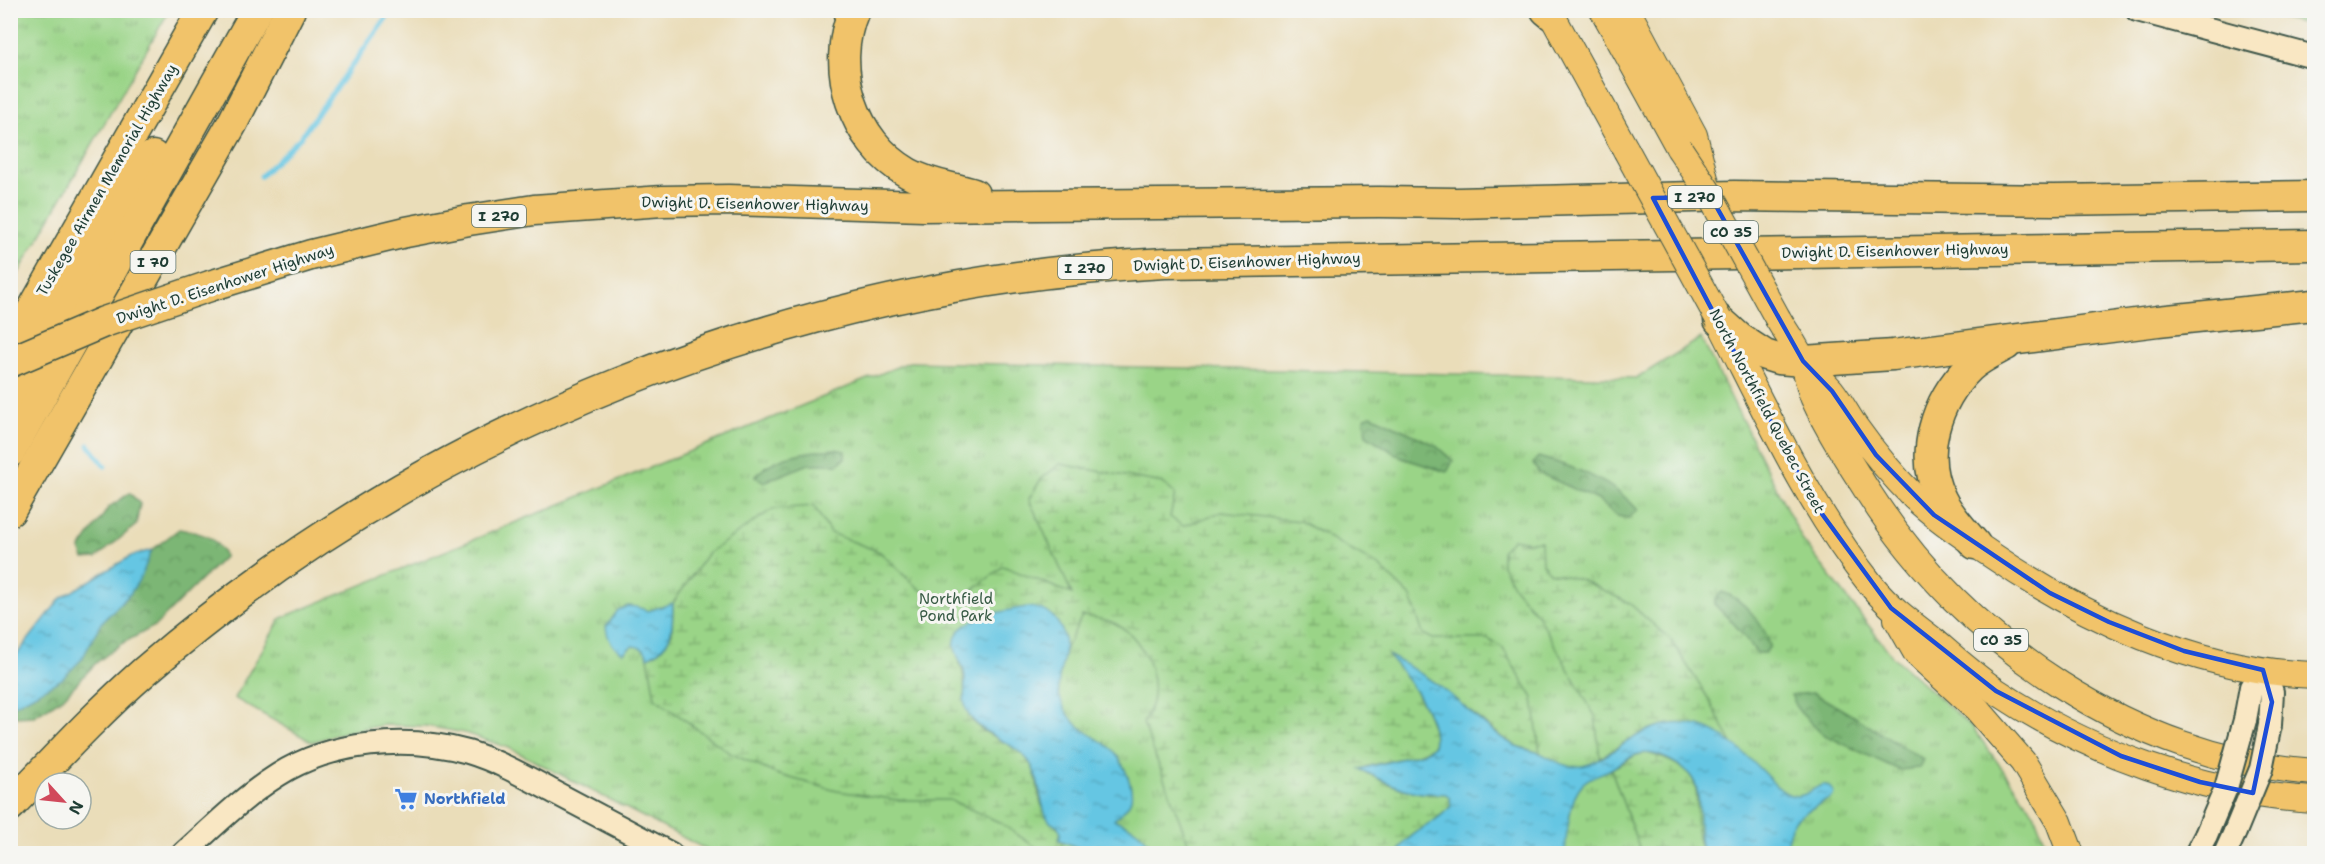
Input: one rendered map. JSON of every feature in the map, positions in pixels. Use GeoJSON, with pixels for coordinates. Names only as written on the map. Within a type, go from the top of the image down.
{"type":"FeatureCollection","features":[{"type":"Feature","properties":{"kind":"highway","name":"Tuskegee Airmen Memorial Highway"},"geometry":{"type":"LineString","coordinates":[[10,349],[203,10]]}},
{"type":"Feature","properties":{"kind":"highway"},"geometry":{"type":"LineString","coordinates":[[10,405],[235,10]]}},
{"type":"Feature","properties":{"kind":"highway"},"geometry":{"type":"LineString","coordinates":[[10,452],[257,10]]}},
{"type":"Feature","properties":{"kind":"highway","name":"I 70"},"geometry":{"type":"LineString","coordinates":[[10,511],[233,122],[290,10]]}},
{"type":"Feature","properties":{"kind":"highway"},"geometry":{"type":"LineString","coordinates":[[854,10],[846,35],[844,72],[851,99],[861,123],[880,151],[908,173],[922,180],[1012,205]]}},
{"type":"Feature","properties":{"kind":"highway","name":"Dwight D. Eisenhower Highway"},"geometry":{"type":"LineString","coordinates":[[10,362],[104,322],[311,255],[406,232],[534,210],[598,204],[674,201],[923,206],[1457,203],[1734,196],[2054,200],[2314,196]]}},
{"type":"Feature","properties":{"kind":"highway","name":"Dwight D. Eisenhower Highway"},"geometry":{"type":"LineString","coordinates":[[10,806],[107,706],[178,644],[277,568],[386,497],[509,432],[628,380],[691,355],[844,310],[926,292],[1003,279],[1092,267],[1166,263],[2314,244]]}},
{"type":"Feature","properties":{"kind":"highway"},"geometry":{"type":"LineString","coordinates":[[1719,320],[1759,352],[1778,359],[1803,361],[1893,355],[2158,321],[2314,305]]}},
{"type":"Feature","properties":{"kind":"highway"},"geometry":{"type":"LineString","coordinates":[[1975,544],[1950,514],[1935,485],[1931,463],[1933,431],[1945,400],[1956,383],[1979,360],[2016,340]]}},
{"type":"Feature","properties":{"kind":"main road","name":"CO 35"},"geometry":{"type":"LineString","coordinates":[[1603,10],[1688,148],[1707,190],[1803,361],[1815,401],[1870,495],[1907,549],[1966,609],[2019,655],[2085,699],[2156,734],[2239,761],[2314,772]]}},
{"type":"Feature","properties":{"kind":"main road"},"geometry":{"type":"LineString","coordinates":[[1627,10],[1694,135],[1688,148]]}},
{"type":"Feature","properties":{"kind":"main road"},"geometry":{"type":"LineString","coordinates":[[2137,10],[2314,57]]}},
{"type":"Feature","properties":{"kind":"main road","name":"North Northfield Quebec Street"},"geometry":{"type":"LineString","coordinates":[[1549,12],[1719,320],[1794,469],[1839,542],[1891,608],[1996,691],[2044,720],[2094,744],[2200,782],[2236,790],[2314,801]]}},
{"type":"Feature","properties":{"kind":"main road"},"geometry":{"type":"LineString","coordinates":[[1803,361],[1832,391],[1876,455],[1934,515],[2050,592],[2109,622],[2184,651],[2217,661],[2263,670],[2314,675]]}},
{"type":"Feature","properties":{"kind":"main road"},"geometry":{"type":"LineString","coordinates":[[1891,608],[1917,654],[1977,709],[2023,762],[2060,822],[2071,854]]}},
{"type":"Feature","properties":{"kind":"main road"},"geometry":{"type":"LineString","coordinates":[[2201,844],[2226,788],[2245,720],[2251,687],[2263,670]]}},
{"type":"Feature","properties":{"kind":"main road"},"geometry":{"type":"LineString","coordinates":[[2225,854],[2256,784],[2270,725],[2272,692],[2263,670]]}},
{"type":"Feature","properties":{"kind":"main road"},"geometry":{"type":"LineString","coordinates":[[183,854],[240,803],[279,774],[303,762],[357,747],[406,743],[449,748],[489,760],[671,854]]}},
{"type":"Feature","properties":{"kind":"highlighted area"},"geometry":{"type":"Polygon","coordinates":[[[1711,197],[1803,361],[1832,391],[1876,455],[1934,515],[2050,593],[2109,622],[2184,651],[2263,670],[2272,702],[2253,793],[2200,782],[2121,756],[1996,691],[1891,608],[1814,503],[1653,198],[1711,197]]]}},
{"type":"Feature","properties":{"kind":"green space"},"geometry":{"type":"Polygon","coordinates":[[[10,11],[169,11],[11,286],[10,11]]]}},
{"type":"Feature","properties":{"kind":"green space"},"geometry":{"type":"Polygon","coordinates":[[[2253,11],[2314,11],[2314,26],[2253,11]]]}},
{"type":"Feature","properties":{"kind":"green space","name":"Northfield Pond Park"},"geometry":{"type":"Polygon","coordinates":[[[1701,338],[1803,541],[1893,657],[1973,728],[2034,813],[2049,853],[713,853],[509,748],[465,733],[426,726],[384,725],[345,732],[312,742],[234,698],[281,618],[909,362],[1637,378],[1701,338]]]}},
{"type":"Feature","properties":{"kind":"green space"},"geometry":{"type":"Polygon","coordinates":[[[1371,415],[1435,445],[1453,461],[1447,472],[1402,458],[1366,435],[1364,418],[1371,415]]]}},
{"type":"Feature","properties":{"kind":"green space"},"geometry":{"type":"Polygon","coordinates":[[[835,449],[845,451],[845,458],[838,464],[809,464],[764,482],[755,477],[781,459],[803,453],[835,449]]]}},
{"type":"Feature","properties":{"kind":"green space"},"geometry":{"type":"Polygon","coordinates":[[[1538,457],[1592,476],[1617,491],[1638,510],[1628,518],[1617,516],[1598,500],[1539,473],[1533,464],[1538,457]]]}},
{"type":"Feature","properties":{"kind":"green space"},"geometry":{"type":"Polygon","coordinates":[[[1060,464],[1163,483],[1175,494],[1170,517],[1183,526],[1221,512],[1300,521],[1379,566],[1411,597],[1423,634],[1433,639],[1488,639],[1502,647],[1533,698],[1540,753],[1514,745],[1434,682],[1390,656],[1426,711],[1434,735],[1433,746],[1416,755],[1361,769],[1382,781],[1406,790],[1446,794],[1450,798],[1451,806],[1445,812],[1409,839],[1398,853],[1192,853],[1143,723],[1152,702],[1153,690],[1149,664],[1144,652],[1127,632],[1117,625],[1105,620],[1082,616],[1065,650],[1064,636],[959,663],[970,717],[981,729],[1017,749],[1032,767],[1042,806],[1061,832],[1059,840],[1063,843],[1057,853],[1044,853],[999,822],[950,800],[898,800],[837,791],[776,774],[730,753],[655,698],[648,657],[658,652],[672,633],[673,603],[707,554],[773,509],[814,506],[830,533],[880,552],[911,582],[938,603],[966,596],[1003,566],[1072,594],[1029,499],[1041,479],[1060,464]]]}},
{"type":"Feature","properties":{"kind":"green space"},"geometry":{"type":"Polygon","coordinates":[[[130,493],[140,504],[136,525],[96,558],[84,559],[80,549],[109,507],[130,493]]]}},
{"type":"Feature","properties":{"kind":"green space"},"geometry":{"type":"Polygon","coordinates":[[[179,529],[207,536],[216,543],[225,556],[155,626],[121,644],[96,663],[63,698],[34,716],[15,717],[13,706],[62,679],[92,640],[101,623],[130,594],[152,550],[179,529]]]}},
{"type":"Feature","properties":{"kind":"green space"},"geometry":{"type":"Polygon","coordinates":[[[1513,539],[1529,542],[1541,541],[1542,563],[1549,572],[1582,580],[1629,603],[1671,640],[1708,698],[1733,745],[1695,726],[1665,725],[1635,737],[1600,758],[1595,716],[1538,616],[1514,587],[1502,565],[1502,550],[1513,539]]]}},
{"type":"Feature","properties":{"kind":"green space"},"geometry":{"type":"Polygon","coordinates":[[[1722,592],[1738,600],[1758,621],[1770,646],[1765,653],[1757,653],[1735,625],[1715,605],[1715,599],[1722,592]]]}},
{"type":"Feature","properties":{"kind":"green space"},"geometry":{"type":"Polygon","coordinates":[[[1813,693],[1923,759],[1919,768],[1899,770],[1822,734],[1799,711],[1791,695],[1813,693]]]}},
{"type":"Feature","properties":{"kind":"green space"},"geometry":{"type":"Polygon","coordinates":[[[1647,753],[1671,762],[1686,771],[1693,781],[1696,792],[1698,835],[1703,853],[1643,853],[1640,850],[1611,769],[1636,755],[1647,753]]]}},
{"type":"Feature","properties":{"kind":"water"},"geometry":{"type":"Polygon","coordinates":[[[152,550],[141,577],[130,594],[101,623],[82,659],[62,679],[13,706],[11,672],[17,654],[61,598],[131,556],[152,550]]]}},
{"type":"Feature","properties":{"kind":"water"},"geometry":{"type":"Polygon","coordinates":[[[673,603],[670,635],[668,641],[657,652],[648,657],[642,649],[632,646],[623,653],[611,643],[606,627],[618,610],[628,606],[648,611],[673,603]]]}},
{"type":"Feature","properties":{"kind":"water"},"geometry":{"type":"Polygon","coordinates":[[[1027,607],[1041,609],[1048,613],[1058,623],[1063,634],[1065,644],[1059,693],[1071,719],[1113,750],[1125,770],[1131,799],[1114,820],[1138,832],[1154,853],[1092,853],[1059,840],[1061,832],[1057,825],[1051,823],[1046,816],[1035,773],[1028,760],[978,725],[968,713],[964,701],[964,671],[955,648],[958,632],[985,616],[1027,607]]]}},
{"type":"Feature","properties":{"kind":"water"},"geometry":{"type":"Polygon","coordinates":[[[1388,655],[1438,685],[1506,740],[1565,765],[1584,766],[1641,733],[1658,726],[1677,723],[1699,726],[1717,733],[1734,745],[1778,788],[1788,794],[1803,795],[1825,785],[1834,793],[1830,799],[1795,820],[1789,833],[1788,853],[1703,853],[1699,834],[1699,801],[1694,781],[1684,769],[1664,757],[1642,754],[1635,755],[1589,779],[1580,787],[1571,809],[1565,853],[1398,853],[1409,838],[1451,806],[1446,794],[1422,793],[1405,789],[1360,769],[1423,753],[1433,746],[1434,735],[1431,723],[1420,698],[1388,655]]]}},
{"type":"Feature","properties":{"kind":"waterway"},"geometry":{"type":"LineString","coordinates":[[261,176],[300,138],[392,10]]}},
{"type":"Feature","properties":{"kind":"waterway"},"geometry":{"type":"LineString","coordinates":[[89,445],[105,466]]}},
{"type":"Feature","properties":{"kind":"place","name":"Northfield"},"geometry":{"type":"Point","coordinates":[406,799]}}]}
